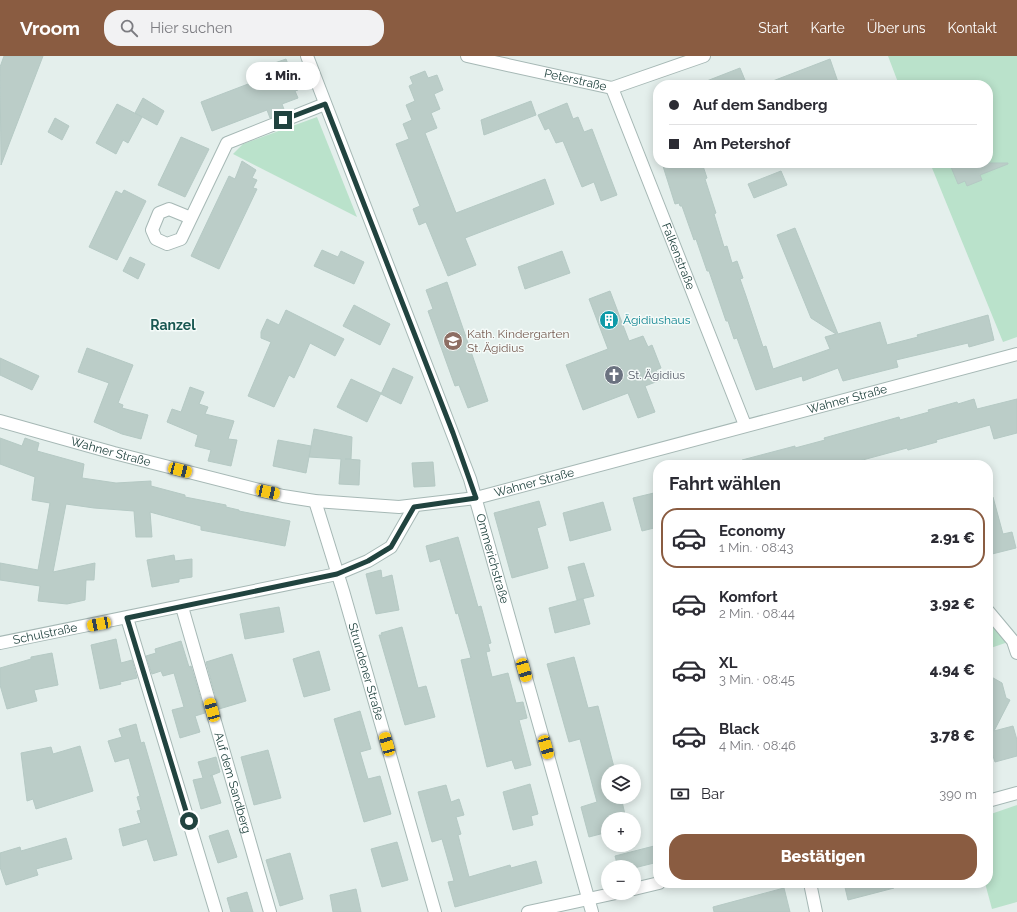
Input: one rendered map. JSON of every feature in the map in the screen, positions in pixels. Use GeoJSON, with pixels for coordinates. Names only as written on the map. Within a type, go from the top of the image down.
{"type":"FeatureCollection","features":[{"type":"Feature","properties":{"kind":"street","name":"Ommerichstraße"},"geometry":{"type":"LineString","coordinates":[[307,56],[453,433],[476,498],[592,912]]}},
{"type":"Feature","properties":{"kind":"street","name":"Peterstraße"},"geometry":{"type":"LineString","coordinates":[[467,56],[612,88],[704,56]]}},
{"type":"Feature","properties":{"kind":"street","name":"Falkenstraße"},"geometry":{"type":"LineString","coordinates":[[612,88],[745,426]]}},
{"type":"Feature","properties":{"kind":"street"},"geometry":{"type":"LineString","coordinates":[[192,218],[227,143],[325,104]]}},
{"type":"Feature","properties":{"kind":"street","name":"Wahner Straße"},"geometry":{"type":"LineString","coordinates":[[0,421],[240,486],[315,501],[414,507],[476,498],[1017,354]]}},
{"type":"Feature","properties":{"kind":"street","name":"Strundener Straße"},"geometry":{"type":"LineString","coordinates":[[315,501],[435,912]]}},
{"type":"Feature","properties":{"kind":"street","name":"Schulstraße"},"geometry":{"type":"LineString","coordinates":[[0,643],[182,607],[337,574],[368,561],[391,547],[414,507]]}},
{"type":"Feature","properties":{"kind":"street","name":"Auf dem Sandberg"},"geometry":{"type":"LineString","coordinates":[[182,607],[270,912]]}},
{"type":"Feature","properties":{"kind":"street"},"geometry":{"type":"LineString","coordinates":[[993,616],[1013,641],[1017,653]]}},
{"type":"Feature","properties":{"kind":"street"},"geometry":{"type":"LineString","coordinates":[[127,618],[216,912]]}},
{"type":"Feature","properties":{"kind":"street"},"geometry":{"type":"LineString","coordinates":[[993,800],[1017,793]]}},
{"type":"Feature","properties":{"kind":"street"},"geometry":{"type":"LineString","coordinates":[[641,887],[653,884]]}},
{"type":"Feature","properties":{"kind":"street"},"geometry":{"type":"LineString","coordinates":[[811,888],[816,912]]}},
{"type":"Feature","properties":{"kind":"street"},"geometry":{"type":"LineString","coordinates":[[528,912],[601,897]]}},
{"type":"Feature","properties":{"kind":"green space"},"geometry":{"type":"Polygon","coordinates":[[[888,56],[1017,56],[1017,337],[1003,342],[932,168],[993,168],[993,80],[897,80],[888,56]]]}},
{"type":"Feature","properties":{"kind":"green space"},"geometry":{"type":"Polygon","coordinates":[[[317,117],[357,217],[233,154],[243,144],[317,117]]]}},
{"type":"Feature","properties":{"kind":"green space"},"geometry":{"type":"Polygon","coordinates":[[[993,623],[1008,642],[993,647],[993,623]]]}},
{"type":"Feature","properties":{"kind":"green space"},"geometry":{"type":"Polygon","coordinates":[[[1017,805],[1017,902],[992,909],[986,888],[993,888],[993,813],[1017,805]]]}},
{"type":"Feature","properties":{"kind":"building"},"geometry":{"type":"Polygon","coordinates":[[[4,56],[43,56],[1,165],[0,67],[4,56]]]}},
{"type":"Feature","properties":{"kind":"building"},"geometry":{"type":"Polygon","coordinates":[[[286,59],[298,90],[295,91],[298,98],[282,104],[285,112],[270,118],[267,110],[212,131],[201,102],[256,81],[252,71],[286,59]]]}},
{"type":"Feature","properties":{"kind":"building"},"geometry":{"type":"Polygon","coordinates":[[[830,59],[837,80],[775,80],[830,59]]]}},
{"type":"Feature","properties":{"kind":"building"},"geometry":{"type":"Polygon","coordinates":[[[740,68],[745,80],[709,80],[740,68]]]}},
{"type":"Feature","properties":{"kind":"building"},"geometry":{"type":"Polygon","coordinates":[[[425,71],[428,78],[437,75],[443,90],[434,94],[440,109],[431,113],[437,128],[425,133],[456,213],[545,179],[554,204],[465,238],[476,265],[448,276],[426,222],[419,225],[413,209],[420,206],[396,144],[409,139],[403,124],[412,120],[406,105],[415,101],[409,86],[413,84],[410,77],[425,71]]]}},
{"type":"Feature","properties":{"kind":"building"},"geometry":{"type":"Polygon","coordinates":[[[143,98],[164,111],[157,125],[135,113],[143,98]]]}},
{"type":"Feature","properties":{"kind":"building"},"geometry":{"type":"Polygon","coordinates":[[[531,101],[536,115],[484,135],[481,120],[531,101]]]}},
{"type":"Feature","properties":{"kind":"building"},"geometry":{"type":"Polygon","coordinates":[[[567,103],[573,119],[578,117],[584,132],[592,129],[617,195],[601,201],[594,182],[582,187],[563,141],[556,143],[549,128],[545,130],[538,115],[567,103]]]}},
{"type":"Feature","properties":{"kind":"building"},"geometry":{"type":"Polygon","coordinates":[[[117,104],[142,117],[128,143],[123,140],[116,154],[96,143],[117,104]]]}},
{"type":"Feature","properties":{"kind":"building"},"geometry":{"type":"Polygon","coordinates":[[[55,118],[69,126],[62,140],[48,132],[55,118]]]}},
{"type":"Feature","properties":{"kind":"building"},"geometry":{"type":"Polygon","coordinates":[[[181,137],[209,149],[185,197],[158,185],[181,137]]]}},
{"type":"Feature","properties":{"kind":"building"},"geometry":{"type":"Polygon","coordinates":[[[242,161],[256,170],[252,178],[257,180],[253,188],[257,189],[219,269],[191,256],[229,176],[235,179],[242,161]]]}},
{"type":"Feature","properties":{"kind":"building"},"geometry":{"type":"Polygon","coordinates":[[[993,163],[1008,163],[980,175],[982,180],[967,186],[965,181],[958,184],[951,168],[993,168],[993,163]]]}},
{"type":"Feature","properties":{"kind":"building"},"geometry":{"type":"Polygon","coordinates":[[[664,168],[704,168],[707,178],[705,179],[716,213],[714,214],[724,247],[727,246],[732,263],[737,261],[743,278],[740,279],[763,347],[766,346],[773,369],[830,349],[825,337],[836,334],[811,318],[777,235],[795,228],[838,334],[880,322],[887,345],[988,315],[994,340],[969,347],[968,343],[896,360],[898,367],[843,381],[838,368],[803,381],[802,376],[756,390],[737,338],[734,339],[728,321],[726,321],[709,271],[707,271],[696,239],[694,240],[682,206],[680,206],[679,203],[675,204],[664,168]]]}},
{"type":"Feature","properties":{"kind":"building"},"geometry":{"type":"Polygon","coordinates":[[[781,171],[787,185],[754,198],[748,184],[781,171]]]}},
{"type":"Feature","properties":{"kind":"building"},"geometry":{"type":"Polygon","coordinates":[[[124,190],[146,201],[117,260],[89,247],[116,191],[122,194],[124,190]]]}},
{"type":"Feature","properties":{"kind":"building"},"geometry":{"type":"Polygon","coordinates":[[[322,250],[338,257],[341,251],[364,262],[354,284],[314,266],[322,250]]]}},
{"type":"Feature","properties":{"kind":"building"},"geometry":{"type":"Polygon","coordinates":[[[562,251],[570,273],[525,289],[518,267],[562,251]]]}},
{"type":"Feature","properties":{"kind":"building"},"geometry":{"type":"Polygon","coordinates":[[[130,257],[145,264],[138,279],[123,271],[130,257]]]}},
{"type":"Feature","properties":{"kind":"building","name":"Kath. Kindergarten St. Ägidius"},"geometry":{"type":"Polygon","coordinates":[[[447,282],[488,401],[468,408],[459,385],[455,386],[428,311],[433,309],[426,290],[447,282]]]}},
{"type":"Feature","properties":{"kind":"building","name":"St. Ägidius"},"geometry":{"type":"Polygon","coordinates":[[[610,291],[629,341],[643,336],[648,347],[652,345],[661,368],[656,370],[661,380],[645,386],[655,412],[638,418],[628,393],[583,410],[566,365],[608,349],[589,299],[610,291]]]}},
{"type":"Feature","properties":{"kind":"building"},"geometry":{"type":"Polygon","coordinates":[[[354,305],[390,324],[380,345],[343,326],[354,305]]]}},
{"type":"Feature","properties":{"kind":"building"},"geometry":{"type":"Polygon","coordinates":[[[286,310],[344,339],[335,356],[310,343],[294,378],[289,375],[274,407],[248,396],[271,342],[261,338],[261,332],[267,319],[279,325],[286,310]]]}},
{"type":"Feature","properties":{"kind":"building"},"geometry":{"type":"Polygon","coordinates":[[[87,348],[133,365],[118,403],[123,405],[122,408],[148,415],[141,439],[122,434],[94,422],[109,383],[78,372],[87,348]]]}},
{"type":"Feature","properties":{"kind":"building"},"geometry":{"type":"Polygon","coordinates":[[[0,358],[39,376],[32,390],[0,375],[0,358]]]}},
{"type":"Feature","properties":{"kind":"building"},"geometry":{"type":"Polygon","coordinates":[[[393,368],[413,377],[401,404],[381,394],[393,368]]]}},
{"type":"Feature","properties":{"kind":"building"},"geometry":{"type":"Polygon","coordinates":[[[351,379],[381,393],[367,422],[337,407],[351,379]]]}},
{"type":"Feature","properties":{"kind":"building"},"geometry":{"type":"Polygon","coordinates":[[[190,387],[204,392],[199,404],[208,407],[205,414],[234,421],[228,439],[237,440],[231,466],[208,461],[211,450],[195,446],[198,435],[167,422],[172,409],[181,412],[190,387]]]}},
{"type":"Feature","properties":{"kind":"building"},"geometry":{"type":"Polygon","coordinates":[[[974,399],[977,409],[1017,399],[1017,433],[994,439],[990,425],[936,440],[937,442],[908,450],[907,448],[863,460],[742,460],[825,440],[824,438],[899,417],[900,420],[957,402],[958,404],[974,399]]]}},
{"type":"Feature","properties":{"kind":"building"},"geometry":{"type":"Polygon","coordinates":[[[314,429],[352,437],[351,459],[345,459],[360,460],[359,485],[339,484],[341,459],[309,457],[314,429]]]}},
{"type":"Feature","properties":{"kind":"building"},"geometry":{"type":"Polygon","coordinates":[[[0,438],[22,446],[25,438],[39,443],[37,451],[84,464],[82,478],[116,483],[151,481],[151,486],[185,495],[185,497],[226,505],[226,507],[239,511],[290,521],[285,546],[201,530],[201,526],[150,512],[152,537],[136,537],[134,511],[66,504],[53,572],[95,563],[94,580],[86,580],[85,600],[67,604],[38,601],[40,586],[0,580],[0,563],[38,570],[50,503],[32,500],[35,477],[0,464],[0,438]]]}},
{"type":"Feature","properties":{"kind":"building"},"geometry":{"type":"Polygon","coordinates":[[[278,440],[311,446],[306,473],[273,466],[278,440]]]}},
{"type":"Feature","properties":{"kind":"building"},"geometry":{"type":"Polygon","coordinates":[[[433,462],[435,486],[414,487],[412,463],[433,462]]]}},
{"type":"Feature","properties":{"kind":"building"},"geometry":{"type":"Polygon","coordinates":[[[653,493],[653,528],[642,531],[633,498],[653,493]]]}},
{"type":"Feature","properties":{"kind":"building"},"geometry":{"type":"Polygon","coordinates":[[[993,497],[1003,534],[1012,532],[1016,548],[993,554],[993,497]]]}},
{"type":"Feature","properties":{"kind":"building"},"geometry":{"type":"Polygon","coordinates":[[[539,501],[546,525],[537,528],[548,568],[512,578],[494,513],[539,501]]]}},
{"type":"Feature","properties":{"kind":"building"},"geometry":{"type":"Polygon","coordinates":[[[603,502],[611,530],[570,541],[563,513],[603,502]]]}},
{"type":"Feature","properties":{"kind":"building"},"geometry":{"type":"Polygon","coordinates":[[[458,537],[478,607],[481,606],[491,643],[488,644],[490,651],[486,652],[492,677],[508,673],[516,703],[523,702],[527,718],[519,720],[531,765],[515,769],[512,760],[487,767],[461,660],[471,658],[440,559],[430,562],[426,546],[458,537]]]}},
{"type":"Feature","properties":{"kind":"building"},"geometry":{"type":"Polygon","coordinates":[[[174,555],[175,561],[192,559],[192,577],[179,579],[179,582],[152,587],[147,560],[174,555]]]}},
{"type":"Feature","properties":{"kind":"building"},"geometry":{"type":"Polygon","coordinates":[[[584,563],[594,596],[577,600],[568,567],[584,563]]]}},
{"type":"Feature","properties":{"kind":"building"},"geometry":{"type":"Polygon","coordinates":[[[381,570],[382,578],[392,575],[399,610],[376,614],[366,574],[381,570]]]}},
{"type":"Feature","properties":{"kind":"building"},"geometry":{"type":"Polygon","coordinates":[[[583,599],[590,624],[555,633],[549,608],[583,599]]]}},
{"type":"Feature","properties":{"kind":"building"},"geometry":{"type":"Polygon","coordinates":[[[279,607],[284,632],[245,639],[240,614],[279,607]]]}},
{"type":"Feature","properties":{"kind":"building"},"geometry":{"type":"Polygon","coordinates":[[[402,627],[418,688],[426,686],[435,717],[405,725],[379,635],[382,635],[381,633],[402,627]]]}},
{"type":"Feature","properties":{"kind":"building"},"geometry":{"type":"Polygon","coordinates":[[[116,639],[121,663],[132,660],[137,678],[100,689],[91,645],[116,639]]]}},
{"type":"Feature","properties":{"kind":"building"},"geometry":{"type":"Polygon","coordinates":[[[181,641],[189,667],[191,666],[205,713],[195,716],[200,732],[180,738],[172,710],[184,707],[174,673],[163,676],[161,671],[152,674],[146,656],[156,653],[155,649],[181,641]]]}},
{"type":"Feature","properties":{"kind":"building"},"geometry":{"type":"Polygon","coordinates":[[[319,651],[330,690],[304,697],[293,659],[319,651]]]}},
{"type":"Feature","properties":{"kind":"building"},"geometry":{"type":"Polygon","coordinates":[[[52,653],[58,685],[34,690],[37,701],[7,709],[0,685],[0,668],[31,659],[31,657],[52,653]]]}},
{"type":"Feature","properties":{"kind":"building"},"geometry":{"type":"Polygon","coordinates":[[[232,654],[246,701],[219,709],[206,662],[232,654]]]}},
{"type":"Feature","properties":{"kind":"building"},"geometry":{"type":"Polygon","coordinates":[[[574,657],[588,708],[598,706],[613,764],[601,764],[601,804],[623,804],[624,812],[601,812],[601,834],[589,837],[581,807],[597,802],[580,739],[569,742],[547,664],[574,657]]]}},
{"type":"Feature","properties":{"kind":"building"},"geometry":{"type":"Polygon","coordinates":[[[993,678],[1002,683],[1006,698],[1010,700],[994,731],[1013,726],[1017,740],[1017,756],[995,762],[993,756],[993,678]]]}},
{"type":"Feature","properties":{"kind":"building"},"geometry":{"type":"Polygon","coordinates":[[[360,711],[371,749],[360,752],[368,779],[380,776],[391,814],[364,822],[334,719],[360,711]]]}},
{"type":"Feature","properties":{"kind":"building"},"geometry":{"type":"Polygon","coordinates":[[[136,724],[141,743],[144,742],[177,855],[154,861],[147,839],[123,846],[119,829],[141,823],[137,811],[141,810],[137,797],[140,796],[129,758],[115,762],[108,741],[122,737],[119,729],[136,724]]]}},
{"type":"Feature","properties":{"kind":"building"},"geometry":{"type":"Polygon","coordinates":[[[80,746],[93,791],[36,809],[33,799],[27,801],[21,753],[51,747],[53,754],[80,746]]]}},
{"type":"Feature","properties":{"kind":"building"},"geometry":{"type":"Polygon","coordinates":[[[268,750],[281,798],[254,805],[241,757],[268,750]]]}},
{"type":"Feature","properties":{"kind":"building"},"geometry":{"type":"Polygon","coordinates":[[[216,757],[220,772],[212,775],[221,803],[201,809],[193,780],[203,778],[198,762],[216,757]]]}},
{"type":"Feature","properties":{"kind":"building"},"geometry":{"type":"Polygon","coordinates":[[[530,784],[538,814],[531,816],[533,825],[513,830],[503,792],[530,784]]]}},
{"type":"Feature","properties":{"kind":"building"},"geometry":{"type":"Polygon","coordinates":[[[446,785],[451,802],[459,799],[464,815],[456,817],[461,834],[458,835],[469,877],[510,865],[511,868],[536,861],[542,883],[455,907],[448,882],[454,881],[442,839],[432,842],[418,792],[446,785]]]}},
{"type":"Feature","properties":{"kind":"building"},"geometry":{"type":"Polygon","coordinates":[[[228,830],[237,857],[218,863],[209,836],[228,830]]]}},
{"type":"Feature","properties":{"kind":"building"},"geometry":{"type":"Polygon","coordinates":[[[66,838],[72,859],[36,869],[38,875],[6,885],[0,867],[0,853],[20,847],[21,851],[66,838]]]}},
{"type":"Feature","properties":{"kind":"building"},"geometry":{"type":"Polygon","coordinates":[[[397,842],[408,880],[382,887],[371,849],[397,842]]]}},
{"type":"Feature","properties":{"kind":"building"},"geometry":{"type":"Polygon","coordinates":[[[653,846],[653,863],[641,866],[641,860],[616,860],[615,856],[631,852],[641,852],[641,849],[653,846]]]}},
{"type":"Feature","properties":{"kind":"building"},"geometry":{"type":"Polygon","coordinates":[[[290,853],[303,899],[280,906],[266,860],[290,853]]]}},
{"type":"Feature","properties":{"kind":"building"},"geometry":{"type":"Polygon","coordinates":[[[784,888],[790,912],[714,912],[713,907],[784,888]]]}},
{"type":"Feature","properties":{"kind":"building"},"geometry":{"type":"Polygon","coordinates":[[[845,888],[894,888],[848,900],[845,888]]]}},
{"type":"Feature","properties":{"kind":"building"},"geometry":{"type":"Polygon","coordinates":[[[356,889],[361,912],[333,912],[330,895],[356,889]]]}},
{"type":"Feature","properties":{"kind":"building"},"geometry":{"type":"Polygon","coordinates":[[[247,892],[253,912],[231,912],[227,898],[247,892]]]}},
{"type":"Feature","properties":{"kind":"place","name":"Ägidiushaus"},"geometry":{"type":"Point","coordinates":[609,320]}},
{"type":"Feature","properties":{"kind":"place","name":"Kath. Kindergarten St. Ägidius"},"geometry":{"type":"Point","coordinates":[453,341]}},
{"type":"Feature","properties":{"kind":"place","name":"St. Ägidius"},"geometry":{"type":"Point","coordinates":[614,375]}},
{"type":"Feature","properties":{"kind":"district","name":"Ranzel"},"geometry":{"type":"Point","coordinates":[173,325]}},
{"type":"Feature","properties":{"kind":"route"},"geometry":{"type":"LineString","coordinates":[[189,821],[127,618],[337,574],[368,561],[391,547],[403,529],[414,507],[476,498],[453,433],[325,104],[283,120]]}}]}
